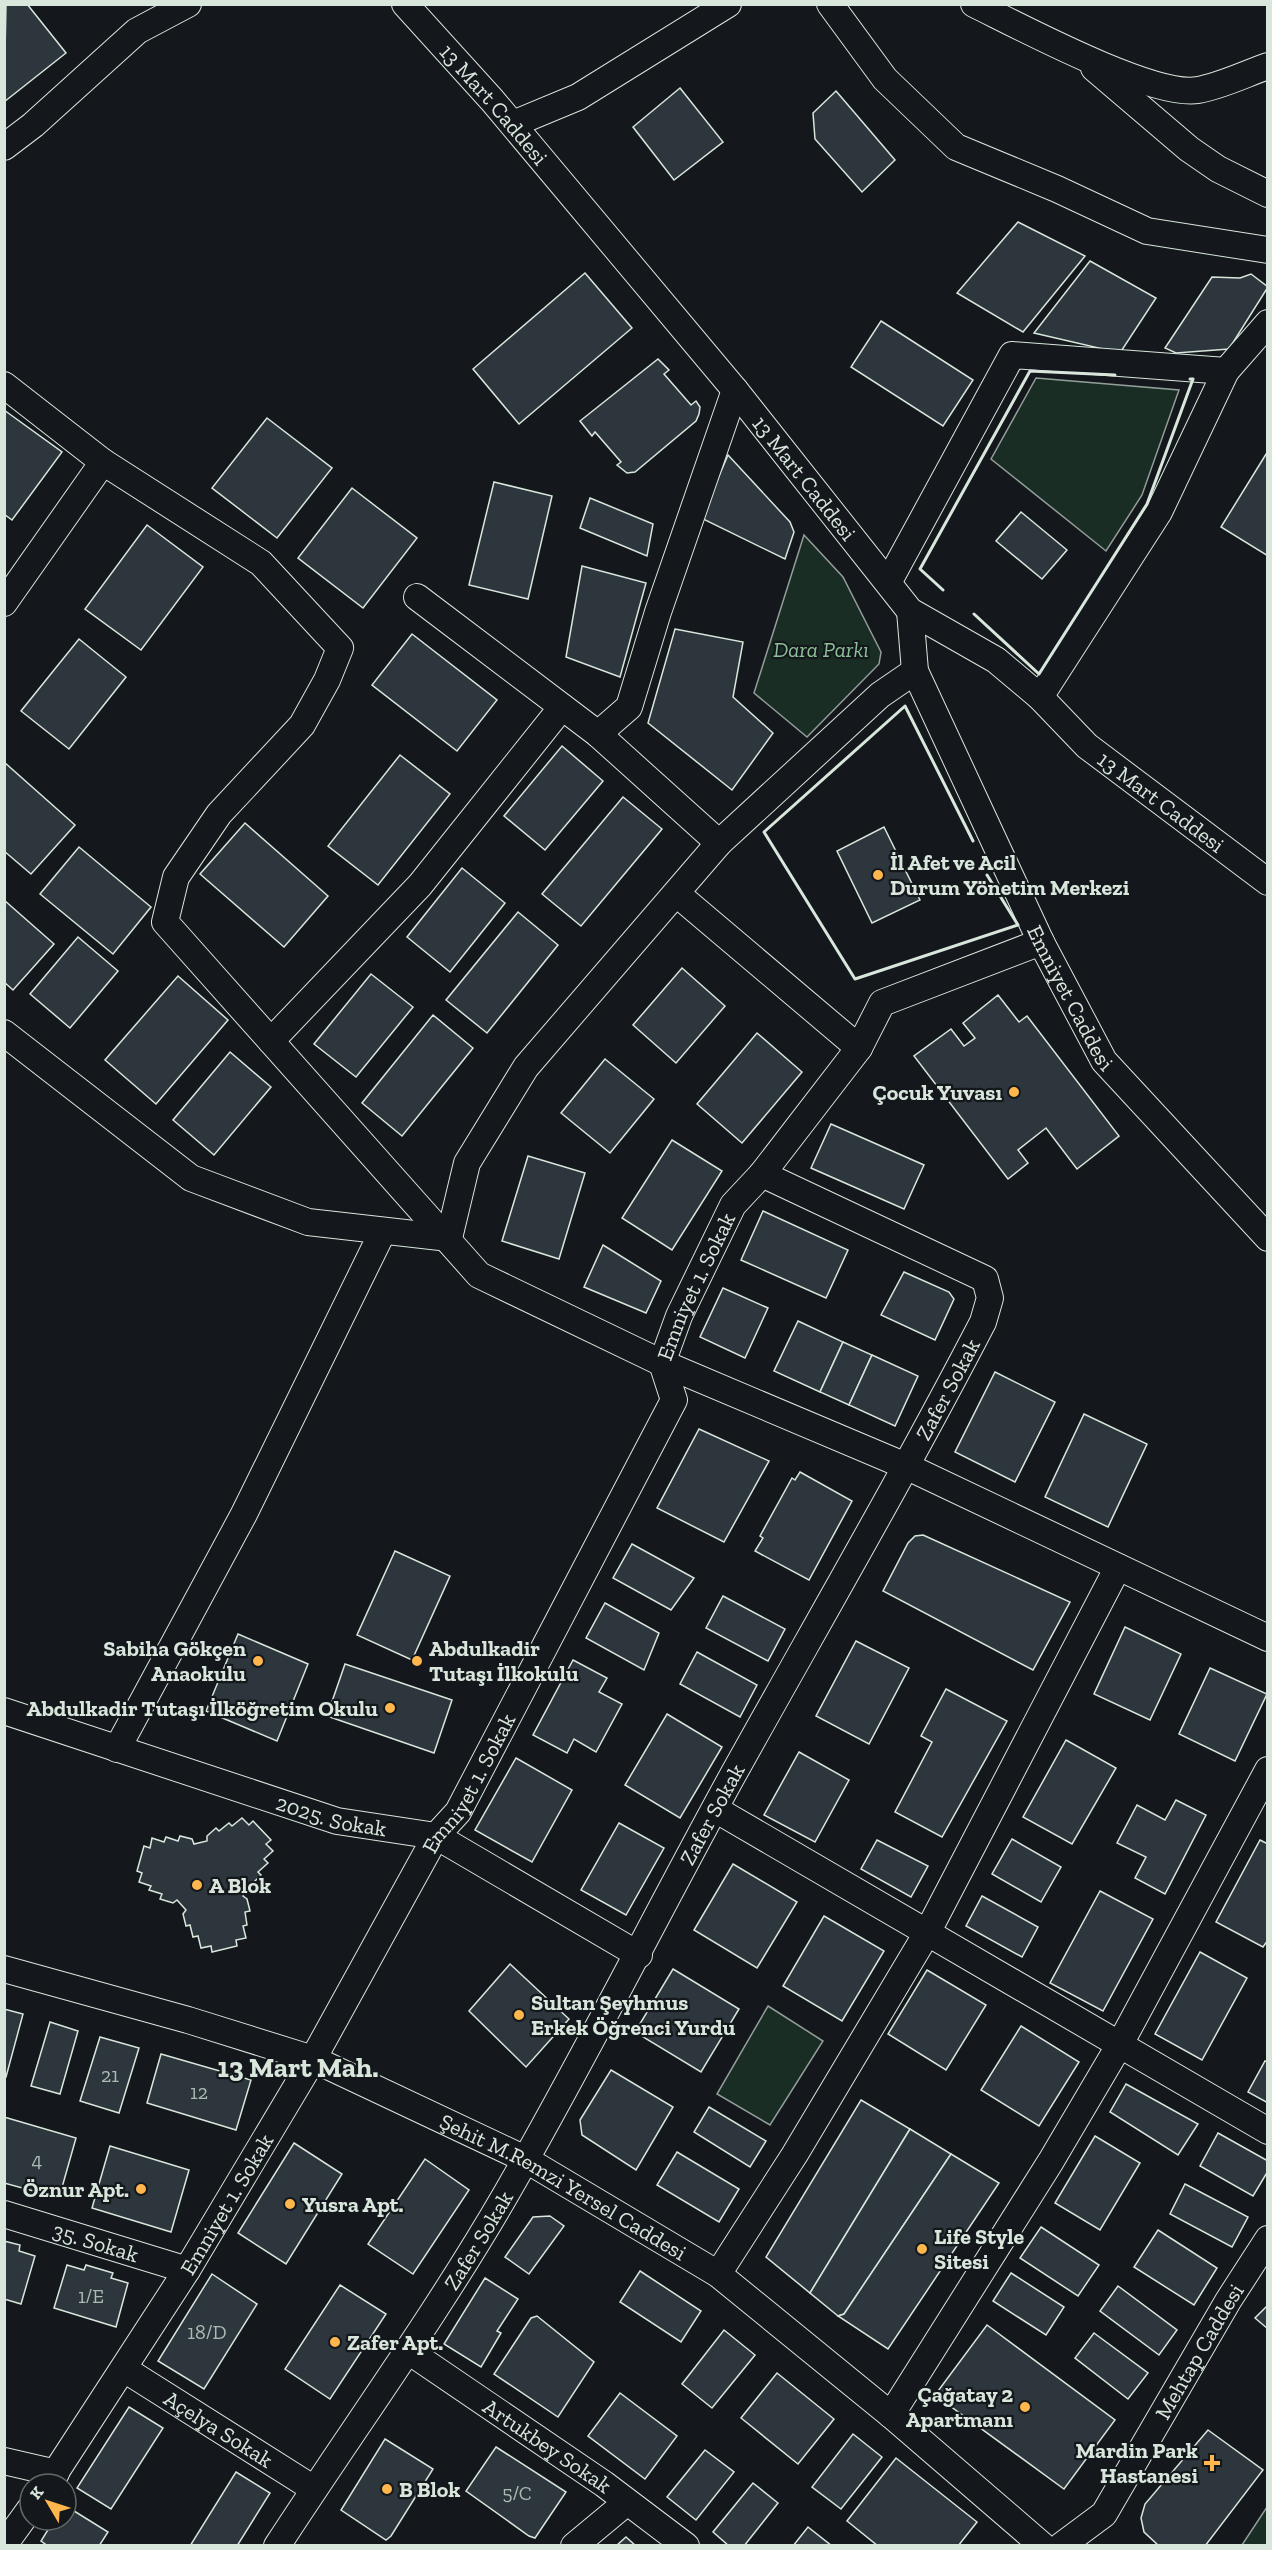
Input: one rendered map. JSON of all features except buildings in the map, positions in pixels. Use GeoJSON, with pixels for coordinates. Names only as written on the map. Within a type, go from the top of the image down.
{"type":"FeatureCollection","features":[{"type":"Feature","properties":{"kind":"street"},"geometry":{"type":"LineString","coordinates":[[4,147],[33,125],[137,31],[152,13],[188,4]]}},
{"type":"Feature","properties":{"kind":"street","name":"13 Mart Caddesi"},"geometry":{"type":"LineString","coordinates":[[405,4],[513,124],[735,390],[889,581],[910,611],[996,660],[1040,697],[1087,746],[1268,882]]}},
{"type":"Feature","properties":{"kind":"street"},"geometry":{"type":"LineString","coordinates":[[513,124],[578,97],[728,4]]}},
{"type":"Feature","properties":{"kind":"street"},"geometry":{"type":"LineString","coordinates":[[830,4],[885,79],[956,147],[1147,231],[1268,250]]}},
{"type":"Feature","properties":{"kind":"street"},"geometry":{"type":"LineString","coordinates":[[974,4],[1076,53],[1163,88],[1198,90],[1268,66]]}},
{"type":"Feature","properties":{"kind":"street"},"geometry":{"type":"LineString","coordinates":[[1076,53],[1189,149],[1218,169],[1268,194]]}},
{"type":"Feature","properties":{"kind":"street"},"geometry":{"type":"LineString","coordinates":[[1040,697],[1158,512],[1226,371],[1268,323]]}},
{"type":"Feature","properties":{"kind":"street"},"geometry":{"type":"LineString","coordinates":[[889,581],[1012,355],[1226,371]]}},
{"type":"Feature","properties":{"kind":"street"},"geometry":{"type":"LineString","coordinates":[[4,385],[103,462],[261,563],[340,648],[327,680],[302,725],[219,814],[176,877],[165,922],[479,1275],[662,1363],[908,1467],[1268,1638]]}},
{"type":"Feature","properties":{"kind":"street"},"geometry":{"type":"LineString","coordinates":[[598,734],[629,707],[658,612],[735,390]]}},
{"type":"Feature","properties":{"kind":"street"},"geometry":{"type":"LineString","coordinates":[[4,603],[103,462]]}},
{"type":"Feature","properties":{"kind":"street"},"geometry":{"type":"LineString","coordinates":[[417,597],[598,734],[720,843]]}},
{"type":"Feature","properties":{"kind":"street","name":"Emniyet Caddesi"},"geometry":{"type":"LineString","coordinates":[[910,611],[915,671],[1041,942],[1104,1061],[1268,1238]]}},
{"type":"Feature","properties":{"kind":"street"},"geometry":{"type":"LineString","coordinates":[[448,1238],[466,1163],[526,1067],[720,843],[880,695],[915,671]]}},
{"type":"Feature","properties":{"kind":"street"},"geometry":{"type":"LineString","coordinates":[[271,1041],[420,885],[562,706]]}},
{"type":"Feature","properties":{"kind":"street"},"geometry":{"type":"LineString","coordinates":[[677,894],[859,1048]]}},
{"type":"Feature","properties":{"kind":"street","name":"Emniyet 1. Sokak"},"geometry":{"type":"LineString","coordinates":[[57,2472],[187,2270],[313,2058],[436,1836],[458,1812],[674,1400],[662,1363],[679,1316],[733,1205],[762,1174],[859,1048],[882,1003],[1041,942]]}},
{"type":"Feature","properties":{"kind":"street"},"geometry":{"type":"LineString","coordinates":[[4,1033],[191,1178],[308,1222],[448,1238]]}},
{"type":"Feature","properties":{"kind":"street","name":"Zafer Sokak"},"geometry":{"type":"LineString","coordinates":[[277,2546],[407,2350],[504,2197],[639,1954],[715,1809],[908,1467],[983,1322],[990,1298],[985,1279],[762,1174]]}},
{"type":"Feature","properties":{"kind":"street"},"geometry":{"type":"LineString","coordinates":[[117,1749],[244,1514],[383,1231]]}},
{"type":"Feature","properties":{"kind":"street"},"geometry":{"type":"LineString","coordinates":[[718,2274],[795,2154],[927,1933],[1118,1567]]}},
{"type":"Feature","properties":{"kind":"street","name":"2025. Sokak"},"geometry":{"type":"LineString","coordinates":[[4,1712],[337,1821],[436,1836],[639,1954]]}},
{"type":"Feature","properties":{"kind":"street"},"geometry":{"type":"LineString","coordinates":[[891,2415],[1051,2161],[1120,2043],[1268,1770]]}},
{"type":"Feature","properties":{"kind":"street"},"geometry":{"type":"LineString","coordinates":[[715,1809],[1268,2131]]}},
{"type":"Feature","properties":{"kind":"street","name":"Şehit M.Remzi Yersel Caddesi"},"geometry":{"type":"LineString","coordinates":[[4,1969],[188,2020],[313,2058],[525,2159],[718,2274],[891,2415],[1043,2546]]}},
{"type":"Feature","properties":{"kind":"street","name":"35. Sokak"},"geometry":{"type":"LineString","coordinates":[[4,2214],[187,2270]]}},
{"type":"Feature","properties":{"kind":"street","name":"Mehtap Caddesi"},"geometry":{"type":"LineString","coordinates":[[1061,2546],[1104,2514],[1228,2301],[1268,2239]]}},
{"type":"Feature","properties":{"kind":"street","name":"Artukbey Sokak"},"geometry":{"type":"LineString","coordinates":[[407,2350],[627,2502],[686,2546]]}},
{"type":"Feature","properties":{"kind":"street","name":"Açelya Sokak"},"geometry":{"type":"LineString","coordinates":[[124,2369],[314,2489]]}},
{"type":"Feature","properties":{"kind":"street"},"geometry":{"type":"LineString","coordinates":[[4,2461],[33,2472]]}},
{"type":"Feature","properties":{"kind":"street"},"geometry":{"type":"LineString","coordinates":[[574,2546],[627,2502]]}},
{"type":"Feature","properties":{"kind":"street"},"geometry":{"type":"LineString","coordinates":[[4,2545],[18,2526]]}},
{"type":"Feature","properties":{"kind":"green space"},"geometry":{"type":"Polygon","coordinates":[[[1036,378],[1179,390],[1142,495],[1106,551],[991,459],[1036,378]]]}},
{"type":"Feature","properties":{"kind":"green space","name":"Dara Parkı"},"geometry":{"type":"Polygon","coordinates":[[[804,535],[843,577],[881,652],[879,664],[807,737],[754,693],[804,535]]]}},
{"type":"Feature","properties":{"kind":"green space"},"geometry":{"type":"Polygon","coordinates":[[[768,2006],[823,2041],[770,2125],[717,2094],[768,2006]]]}},
{"type":"Feature","properties":{"kind":"green space"},"geometry":{"type":"Polygon","coordinates":[[[1267,2507],[1267,2545],[1242,2545],[1267,2507]]]}},
{"type":"Feature","properties":{"kind":"wall"},"geometry":{"type":"LineString","coordinates":[[943,590],[920,569],[1030,371],[1115,375]]}},
{"type":"Feature","properties":{"kind":"wall"},"geometry":{"type":"LineString","coordinates":[[974,614],[1039,674],[1147,504],[1193,379],[1190,379]]}},
{"type":"Feature","properties":{"kind":"wall"},"geometry":{"type":"LineString","coordinates":[[973,841],[905,706],[764,832],[855,979],[1018,925],[987,875]]}},
{"type":"Feature","properties":{"kind":"place","name":"İl Afet ve Acil Durum Yönetim Merkezi"},"geometry":{"type":"Point","coordinates":[878,875]}},
{"type":"Feature","properties":{"kind":"place","name":"Çocuk Yuvası"},"geometry":{"type":"Point","coordinates":[1014,1092]}},
{"type":"Feature","properties":{"kind":"place","name":"Sabiha Gökçen Anaokulu"},"geometry":{"type":"Point","coordinates":[258,1661]}},
{"type":"Feature","properties":{"kind":"place","name":"Abdulkadir Tutaşı İlkokulu"},"geometry":{"type":"Point","coordinates":[417,1661]}},
{"type":"Feature","properties":{"kind":"place","name":"Abdulkadir Tutaşı İlköğretim Okulu"},"geometry":{"type":"Point","coordinates":[390,1708]}},
{"type":"Feature","properties":{"kind":"place","name":"A Blok"},"geometry":{"type":"Point","coordinates":[197,1885]}},
{"type":"Feature","properties":{"kind":"place","name":"Sultan Şeyhmus Erkek Öğrenci Yurdu"},"geometry":{"type":"Point","coordinates":[519,2015]}},
{"type":"Feature","properties":{"kind":"place","name":"Öznur Apt."},"geometry":{"type":"Point","coordinates":[141,2189]}},
{"type":"Feature","properties":{"kind":"place","name":"Yusra Apt."},"geometry":{"type":"Point","coordinates":[290,2204]}},
{"type":"Feature","properties":{"kind":"place","name":"Life Style Sitesi"},"geometry":{"type":"Point","coordinates":[922,2249]}},
{"type":"Feature","properties":{"kind":"place","name":"Zafer Apt."},"geometry":{"type":"Point","coordinates":[335,2342]}},
{"type":"Feature","properties":{"kind":"place","name":"Çağatay 2 Apartmanı"},"geometry":{"type":"Point","coordinates":[1025,2407]}},
{"type":"Feature","properties":{"kind":"place","name":"Mardin Park Hastanesi"},"geometry":{"type":"Point","coordinates":[1212,2463]}},
{"type":"Feature","properties":{"kind":"place","name":"B Blok"},"geometry":{"type":"Point","coordinates":[387,2489]}},
{"type":"Feature","properties":{"kind":"district","name":"13 Mart Mah."},"geometry":{"type":"Point","coordinates":[298,2067]}}]}
